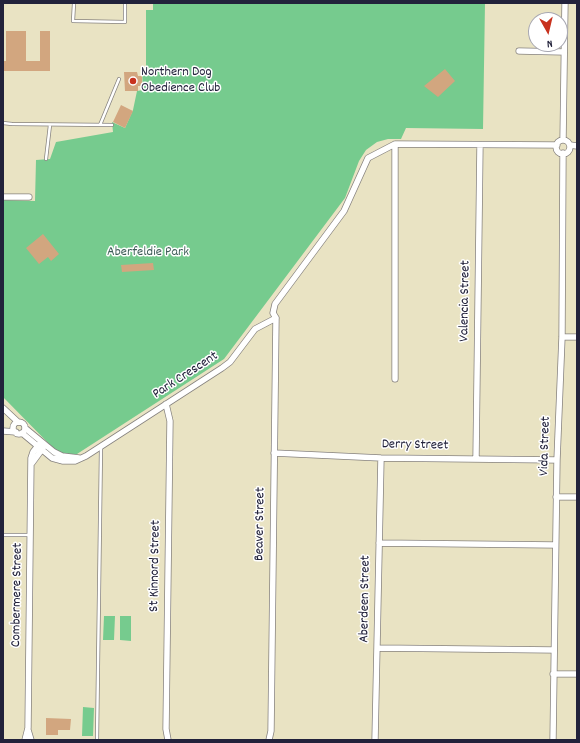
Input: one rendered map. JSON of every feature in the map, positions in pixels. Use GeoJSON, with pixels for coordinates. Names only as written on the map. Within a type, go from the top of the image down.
{"type":"FeatureCollection","features":[{"type":"Feature","properties":{"kind":"street"},"geometry":{"type":"LineString","coordinates":[[519,51],[528,51]]}},
{"type":"Feature","properties":{"kind":"street"},"geometry":{"type":"LineString","coordinates":[[563,140],[564,52]]}},
{"type":"Feature","properties":{"kind":"street"},"geometry":{"type":"LineString","coordinates":[[557,145],[559,141],[563,140]]}},
{"type":"Feature","properties":{"kind":"street"},"geometry":{"type":"LineString","coordinates":[[563,140],[570,145],[577,146]]}},
{"type":"Feature","properties":{"kind":"street"},"geometry":{"type":"LineString","coordinates":[[276,318],[273,314],[275,304],[344,211],[368,158],[395,144],[557,145]]}},
{"type":"Feature","properties":{"kind":"street"},"geometry":{"type":"LineString","coordinates":[[395,144],[395,379]]}},
{"type":"Feature","properties":{"kind":"street","name":"Valencia Street"},"geometry":{"type":"LineString","coordinates":[[476,458],[480,145]]}},
{"type":"Feature","properties":{"kind":"street"},"geometry":{"type":"LineString","coordinates":[[557,145],[559,152],[563,153],[567,152],[570,145]]}},
{"type":"Feature","properties":{"kind":"street","name":"Vida Street"},"geometry":{"type":"LineString","coordinates":[[553,740],[556,497],[562,337],[563,153]]}},
{"type":"Feature","properties":{"kind":"street"},"geometry":{"type":"LineString","coordinates":[[3,196],[29,197]]}},
{"type":"Feature","properties":{"kind":"street","name":"Park Crescent"},"geometry":{"type":"LineString","coordinates":[[14,424],[22,424],[21,431],[41,446],[52,458],[63,462],[75,461],[101,446],[222,368],[230,362],[255,329],[276,318]]}},
{"type":"Feature","properties":{"kind":"street","name":"Beaver Street"},"geometry":{"type":"LineString","coordinates":[[272,740],[276,318]]}},
{"type":"Feature","properties":{"kind":"street"},"geometry":{"type":"LineString","coordinates":[[562,337],[577,337]]}},
{"type":"Feature","properties":{"kind":"street","name":"St Kinnord Street"},"geometry":{"type":"LineString","coordinates":[[166,404],[170,421],[166,728],[168,740]]}},
{"type":"Feature","properties":{"kind":"street"},"geometry":{"type":"LineString","coordinates":[[4,409],[14,424],[21,431]]}},
{"type":"Feature","properties":{"kind":"street"},"geometry":{"type":"LineString","coordinates":[[3,428],[14,424]]}},
{"type":"Feature","properties":{"kind":"street"},"geometry":{"type":"LineString","coordinates":[[3,431],[21,431]]}},
{"type":"Feature","properties":{"kind":"street","name":"Combermere Street"},"geometry":{"type":"LineString","coordinates":[[30,740],[28,728],[31,456],[41,446]]}},
{"type":"Feature","properties":{"kind":"street","name":"Derry Street"},"geometry":{"type":"LineString","coordinates":[[274,453],[381,458],[557,460]]}},
{"type":"Feature","properties":{"kind":"street","name":"Aberdeen Street"},"geometry":{"type":"LineString","coordinates":[[375,740],[381,458]]}},
{"type":"Feature","properties":{"kind":"street"},"geometry":{"type":"LineString","coordinates":[[556,497],[577,497]]}},
{"type":"Feature","properties":{"kind":"street"},"geometry":{"type":"LineString","coordinates":[[379,543],[555,545]]}},
{"type":"Feature","properties":{"kind":"street"},"geometry":{"type":"LineString","coordinates":[[377,648],[554,650]]}},
{"type":"Feature","properties":{"kind":"street"},"geometry":{"type":"LineString","coordinates":[[553,674],[577,674]]}},
{"type":"Feature","properties":{"kind":"street","name":"Combermere Street"},"geometry":{"type":"LineString","coordinates":[[25,740],[28,728]]}},
{"type":"Feature","properties":{"kind":"street","name":"St Kinnord Street"},"geometry":{"type":"LineString","coordinates":[[163,740],[166,728]]}},
{"type":"Feature","properties":{"kind":"street","name":"Beaver Street"},"geometry":{"type":"LineString","coordinates":[[269,740],[271,731]]}},
{"type":"Feature","properties":{"kind":"lane"},"geometry":{"type":"LineString","coordinates":[[74,3],[73,21],[125,22],[125,3]]}},
{"type":"Feature","properties":{"kind":"lane"},"geometry":{"type":"LineString","coordinates":[[100,125],[120,79]]}},
{"type":"Feature","properties":{"kind":"lane"},"geometry":{"type":"LineString","coordinates":[[3,123],[112,126]]}},
{"type":"Feature","properties":{"kind":"lane"},"geometry":{"type":"LineString","coordinates":[[46,159],[50,125]]}},
{"type":"Feature","properties":{"kind":"lane"},"geometry":{"type":"LineString","coordinates":[[97,740],[101,446]]}},
{"type":"Feature","properties":{"kind":"lane"},"geometry":{"type":"LineString","coordinates":[[3,535],[31,535]]}},
{"type":"Feature","properties":{"kind":"green space","name":"Aberfeldie Park"},"geometry":{"type":"Polygon","coordinates":[[[153,3],[485,3],[483,129],[406,128],[401,139],[388,139],[377,142],[366,150],[359,161],[345,198],[224,359],[77,454],[69,455],[56,451],[3,397],[3,200],[35,201],[36,160],[50,159],[56,142],[113,132],[112,122],[125,128],[133,110],[137,91],[143,90],[142,71],[146,71],[146,10],[153,10],[153,3]]]}},
{"type":"Feature","properties":{"kind":"green space"},"geometry":{"type":"Polygon","coordinates":[[[104,616],[115,616],[114,640],[103,640],[104,616]]]}},
{"type":"Feature","properties":{"kind":"green space"},"geometry":{"type":"Polygon","coordinates":[[[120,616],[131,616],[131,641],[120,640],[120,616]]]}},
{"type":"Feature","properties":{"kind":"green space"},"geometry":{"type":"Polygon","coordinates":[[[83,707],[94,708],[93,736],[82,736],[83,707]]]}},
{"type":"Feature","properties":{"kind":"building"},"geometry":{"type":"Polygon","coordinates":[[[6,31],[26,31],[26,61],[40,61],[40,31],[50,31],[50,71],[3,71],[3,61],[6,61],[6,31]]]}},
{"type":"Feature","properties":{"kind":"building"},"geometry":{"type":"Polygon","coordinates":[[[445,69],[455,81],[438,97],[424,86],[445,69]]]}},
{"type":"Feature","properties":{"kind":"building","name":"Northern Dog Obedience Club"},"geometry":{"type":"Polygon","coordinates":[[[124,72],[137,72],[138,76],[142,76],[142,86],[138,86],[138,91],[125,91],[124,72]]]}},
{"type":"Feature","properties":{"kind":"building"},"geometry":{"type":"Polygon","coordinates":[[[121,105],[133,111],[125,128],[113,122],[121,105]]]}},
{"type":"Feature","properties":{"kind":"building"},"geometry":{"type":"Polygon","coordinates":[[[43,234],[59,254],[51,261],[48,257],[39,264],[26,248],[43,234]]]}},
{"type":"Feature","properties":{"kind":"building"},"geometry":{"type":"Polygon","coordinates":[[[153,263],[154,270],[122,272],[121,265],[153,263]]]}},
{"type":"Feature","properties":{"kind":"building"},"geometry":{"type":"Polygon","coordinates":[[[46,718],[71,719],[70,730],[58,730],[58,735],[46,735],[46,718]]]}},
{"type":"Feature","properties":{"kind":"place","name":"Northern Dog Obedience Club"},"geometry":{"type":"Point","coordinates":[133,81]}}]}
